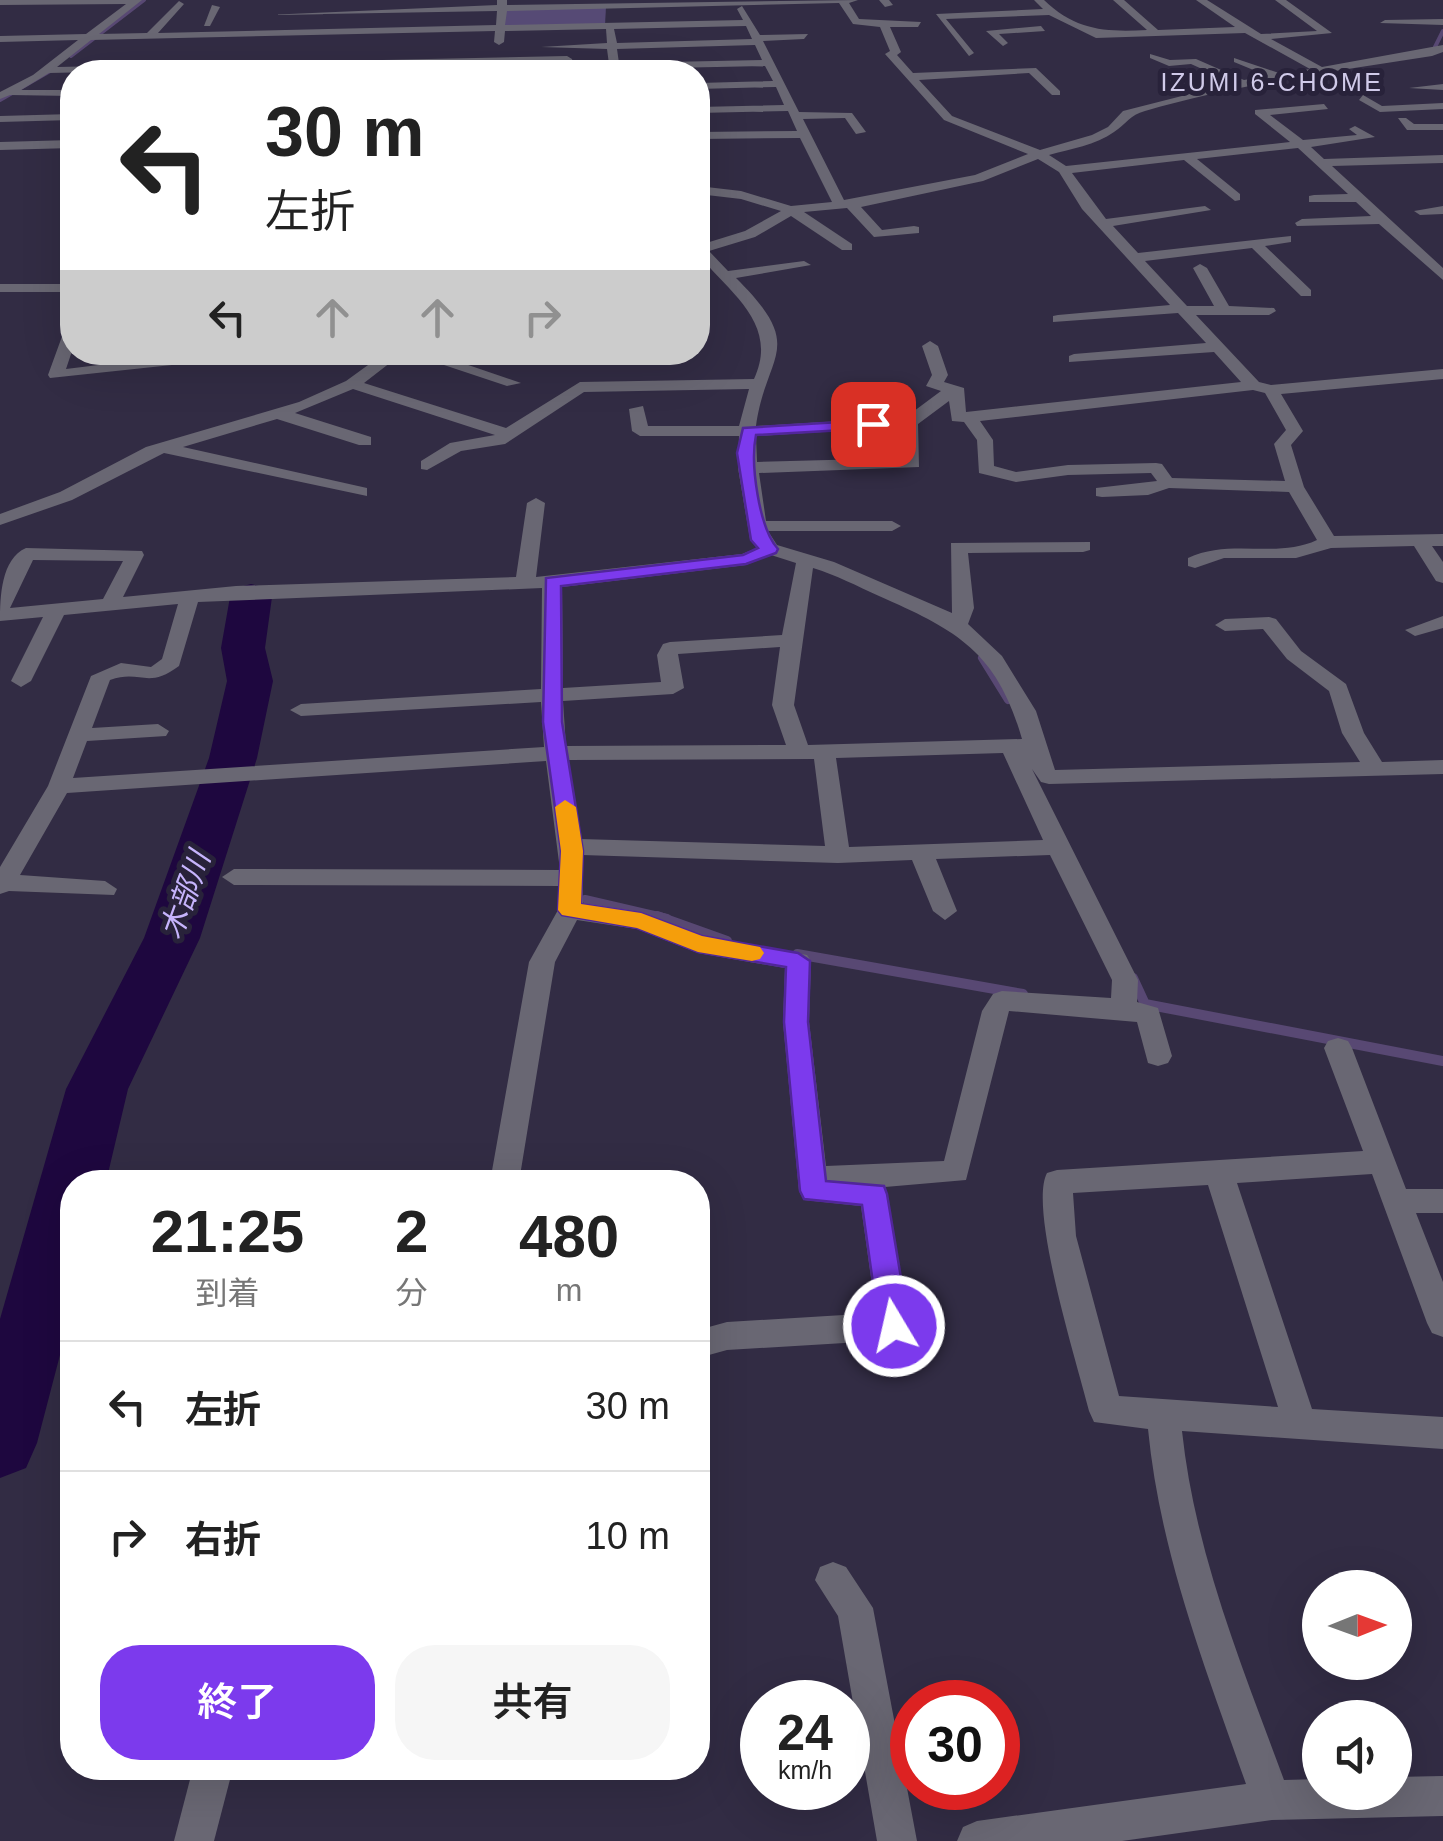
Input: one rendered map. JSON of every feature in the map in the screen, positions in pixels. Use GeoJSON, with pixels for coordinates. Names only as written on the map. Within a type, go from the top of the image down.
{"type":"FeatureCollection","features":[{"type":"Feature","properties":{"kind":"street"},"geometry":{"type":"LineString","coordinates":[[0,2],[136,0]]}},
{"type":"Feature","properties":{"kind":"street"},"geometry":{"type":"LineString","coordinates":[[63,60],[136,0]]}},
{"type":"Feature","properties":{"kind":"street"},"geometry":{"type":"LineString","coordinates":[[176,60],[197,24],[267,23],[278,0]]}},
{"type":"Feature","properties":{"kind":"street"},"geometry":{"type":"LineString","coordinates":[[357,37],[370,0]]}},
{"type":"Feature","properties":{"kind":"street"},"geometry":{"type":"LineString","coordinates":[[842,0],[856,22],[918,24]]}},
{"type":"Feature","properties":{"kind":"street"},"geometry":{"type":"LineString","coordinates":[[271,15],[502,4],[853,0]]}},
{"type":"Feature","properties":{"kind":"street"},"geometry":{"type":"LineString","coordinates":[[958,0],[970,14]]}},
{"type":"Feature","properties":{"kind":"street"},"geometry":{"type":"LineString","coordinates":[[1040,0],[1051,12],[1096,35],[1327,33],[1280,0]]}},
{"type":"Feature","properties":{"kind":"street"},"geometry":{"type":"LineString","coordinates":[[1118,0],[1156,33]]}},
{"type":"Feature","properties":{"kind":"street"},"geometry":{"type":"LineString","coordinates":[[1201,0],[1251,33],[1318,69]]}},
{"type":"Feature","properties":{"kind":"street"},"geometry":{"type":"LineString","coordinates":[[738,2],[802,134],[846,205],[879,234],[914,230]]}},
{"type":"Feature","properties":{"kind":"street"},"geometry":{"type":"LineString","coordinates":[[608,3],[614,60]]}},
{"type":"Feature","properties":{"kind":"street"},"geometry":{"type":"LineString","coordinates":[[150,36],[180,4]]}},
{"type":"Feature","properties":{"kind":"street"},"geometry":{"type":"LineString","coordinates":[[498,48],[502,4]]}},
{"type":"Feature","properties":{"kind":"street"},"geometry":{"type":"LineString","coordinates":[[207,24],[215,7]]}},
{"type":"Feature","properties":{"kind":"street"},"geometry":{"type":"LineString","coordinates":[[970,53],[939,16],[1051,12]]}},
{"type":"Feature","properties":{"kind":"street"},"geometry":{"type":"LineString","coordinates":[[94,18],[112,18]]}},
{"type":"Feature","properties":{"kind":"street"},"geometry":{"type":"LineString","coordinates":[[1385,24],[1443,22]]}},
{"type":"Feature","properties":{"kind":"street"},"geometry":{"type":"LineString","coordinates":[[7,42],[190,35],[357,37],[500,28],[750,23]]}},
{"type":"Feature","properties":{"kind":"street"},"geometry":{"type":"LineString","coordinates":[[884,24],[896,52],[890,54],[948,118],[1039,154],[1064,170],[1102,223],[1216,347],[1262,388],[1295,432],[1282,444],[1296,486],[1328,542]]}},
{"type":"Feature","properties":{"kind":"street"},"geometry":{"type":"LineString","coordinates":[[1002,43],[991,32],[1081,28]]}},
{"type":"Feature","properties":{"kind":"street"},"geometry":{"type":"LineString","coordinates":[[1018,30],[1028,40]]}},
{"type":"Feature","properties":{"kind":"street"},"geometry":{"type":"LineString","coordinates":[[346,60],[350,52],[612,46],[804,36]]}},
{"type":"Feature","properties":{"kind":"street"},"geometry":{"type":"LineString","coordinates":[[890,38],[913,37]]}},
{"type":"Feature","properties":{"kind":"street"},"geometry":{"type":"LineString","coordinates":[[710,245],[750,234],[793,209],[846,205],[980,178],[1096,137],[1112,129],[1127,113],[1243,83],[1432,53],[1443,47]]}},
{"type":"Feature","properties":{"kind":"street"},"geometry":{"type":"LineString","coordinates":[[1154,56],[1170,63],[1192,61],[1243,83]]}},
{"type":"Feature","properties":{"kind":"street"},"geometry":{"type":"LineString","coordinates":[[955,58],[966,74]]}},
{"type":"Feature","properties":{"kind":"street"},"geometry":{"type":"LineString","coordinates":[[1238,60],[1278,76]]}},
{"type":"Feature","properties":{"kind":"street"},"geometry":{"type":"LineString","coordinates":[[7,93],[60,62]]}},
{"type":"Feature","properties":{"kind":"street"},"geometry":{"type":"LineString","coordinates":[[710,65],[770,63]]}},
{"type":"Feature","properties":{"kind":"street"},"geometry":{"type":"LineString","coordinates":[[50,70],[60,70]]}},
{"type":"Feature","properties":{"kind":"street"},"geometry":{"type":"LineString","coordinates":[[908,77],[1032,70],[1056,92]]}},
{"type":"Feature","properties":{"kind":"street"},"geometry":{"type":"LineString","coordinates":[[710,86],[780,84]]}},
{"type":"Feature","properties":{"kind":"street"},"geometry":{"type":"LineString","coordinates":[[1414,88],[1443,87]]}},
{"type":"Feature","properties":{"kind":"street"},"geometry":{"type":"LineString","coordinates":[[7,93],[60,93]]}},
{"type":"Feature","properties":{"kind":"street"},"geometry":{"type":"LineString","coordinates":[[6,146],[56,93]]}},
{"type":"Feature","properties":{"kind":"street"},"geometry":{"type":"LineString","coordinates":[[1363,98],[1380,109],[1443,106]]}},
{"type":"Feature","properties":{"kind":"street"},"geometry":{"type":"LineString","coordinates":[[1324,106],[1259,112],[1301,144],[1443,276]]}},
{"type":"Feature","properties":{"kind":"street"},"geometry":{"type":"LineString","coordinates":[[710,110],[848,115],[860,132]]}},
{"type":"Feature","properties":{"kind":"street"},"geometry":{"type":"LineString","coordinates":[[0,119],[60,117]]}},
{"type":"Feature","properties":{"kind":"street"},"geometry":{"type":"LineString","coordinates":[[1402,120],[1411,128],[1443,127]]}},
{"type":"Feature","properties":{"kind":"street"},"geometry":{"type":"LineString","coordinates":[[1064,170],[1368,138],[1355,129]]}},
{"type":"Feature","properties":{"kind":"street"},"geometry":{"type":"LineString","coordinates":[[710,136],[802,134]]}},
{"type":"Feature","properties":{"kind":"street"},"geometry":{"type":"LineString","coordinates":[[6,146],[60,144]]}},
{"type":"Feature","properties":{"kind":"street"},"geometry":{"type":"LineString","coordinates":[[1187,157],[1235,197]]}},
{"type":"Feature","properties":{"kind":"street"},"geometry":{"type":"LineString","coordinates":[[1320,163],[1443,159]]}},
{"type":"Feature","properties":{"kind":"street"},"geometry":{"type":"LineString","coordinates":[[710,191],[748,193],[793,209],[847,247]]}},
{"type":"Feature","properties":{"kind":"street"},"geometry":{"type":"LineString","coordinates":[[1314,199],[1358,198]]}},
{"type":"Feature","properties":{"kind":"street"},"geometry":{"type":"LineString","coordinates":[[1102,223],[1204,210]]}},
{"type":"Feature","properties":{"kind":"street"},"geometry":{"type":"LineString","coordinates":[[1420,211],[1443,210]]}},
{"type":"Feature","properties":{"kind":"street"},"geometry":{"type":"LineString","coordinates":[[1302,223],[1380,220]]}},
{"type":"Feature","properties":{"kind":"street"},"geometry":{"type":"LineString","coordinates":[[1135,257],[1188,255],[1286,240]]}},
{"type":"Feature","properties":{"kind":"street"},"geometry":{"type":"LineString","coordinates":[[1256,244],[1306,293]]}},
{"type":"Feature","properties":{"kind":"street"},"geometry":{"type":"LineString","coordinates":[[710,261],[759,313],[767,330],[770,356],[763,384],[750,406],[745,453],[759,540],[770,549],[806,558],[921,605],[958,625],[995,660],[1026,711],[1024,746],[1058,847],[1125,980],[1123,1002]]}},
{"type":"Feature","properties":{"kind":"street"},"geometry":{"type":"LineString","coordinates":[[723,276],[804,265]]}},
{"type":"Feature","properties":{"kind":"street"},"geometry":{"type":"LineString","coordinates":[[1200,268],[1224,310]]}},
{"type":"Feature","properties":{"kind":"street"},"geometry":{"type":"LineString","coordinates":[[0,288],[60,288]]}},
{"type":"Feature","properties":{"kind":"street"},"geometry":{"type":"LineString","coordinates":[[1058,319],[1182,309],[1268,310]]}},
{"type":"Feature","properties":{"kind":"street"},"geometry":{"type":"LineString","coordinates":[[930,346],[940,375],[934,386],[956,388]]}},
{"type":"Feature","properties":{"kind":"street"},"geometry":{"type":"LineString","coordinates":[[1074,359],[1216,347]]}},
{"type":"Feature","properties":{"kind":"street"},"geometry":{"type":"LineString","coordinates":[[60,364],[56,376],[151,365]]}},
{"type":"Feature","properties":{"kind":"street"},"geometry":{"type":"LineString","coordinates":[[0,520],[66,496],[163,447],[280,414],[352,384],[379,365]]}},
{"type":"Feature","properties":{"kind":"street"},"geometry":{"type":"LineString","coordinates":[[454,365],[513,383]]}},
{"type":"Feature","properties":{"kind":"street"},"geometry":{"type":"LineString","coordinates":[[956,388],[958,418],[1262,388],[1442,376]]}},
{"type":"Feature","properties":{"kind":"street"},"geometry":{"type":"LineString","coordinates":[[352,384],[508,434]]}},
{"type":"Feature","properties":{"kind":"street"},"geometry":{"type":"LineString","coordinates":[[427,465],[456,447],[499,440],[580,387],[763,384]]}},
{"type":"Feature","properties":{"kind":"street"},"geometry":{"type":"LineString","coordinates":[[637,409],[640,432],[749,431],[910,422],[956,388]]}},
{"type":"Feature","properties":{"kind":"street"},"geometry":{"type":"LineString","coordinates":[[280,414],[365,441]]}},
{"type":"Feature","properties":{"kind":"street"},"geometry":{"type":"LineString","coordinates":[[969,417],[985,440],[985,468],[1016,477],[1068,470],[1156,468],[1167,483]]}},
{"type":"Feature","properties":{"kind":"street"},"geometry":{"type":"LineString","coordinates":[[748,468],[912,464],[910,422]]}},
{"type":"Feature","properties":{"kind":"street"},"geometry":{"type":"LineString","coordinates":[[163,447],[224,465],[248,466],[361,492]]}},
{"type":"Feature","properties":{"kind":"street"},"geometry":{"type":"LineString","coordinates":[[1016,477],[1025,497]]}},
{"type":"Feature","properties":{"kind":"street"},"geometry":{"type":"LineString","coordinates":[[1102,492],[1148,490],[1167,483],[1296,486]]}},
{"type":"Feature","properties":{"kind":"street"},"geometry":{"type":"LineString","coordinates":[[525,584],[536,504]]}},
{"type":"Feature","properties":{"kind":"street"},"geometry":{"type":"LineString","coordinates":[[758,526],[892,526]]}},
{"type":"Feature","properties":{"kind":"street"},"geometry":{"type":"LineString","coordinates":[[1195,562],[1214,556],[1305,552],[1328,542],[1443,540]]}},
{"type":"Feature","properties":{"kind":"street"},"geometry":{"type":"LineString","coordinates":[[1420,541],[1443,576]]}},
{"type":"Feature","properties":{"kind":"street"},"geometry":{"type":"LineString","coordinates":[[958,625],[964,608],[958,547],[1083,546]]}},
{"type":"Feature","properties":{"kind":"street"},"geometry":{"type":"LineString","coordinates":[[110,604],[135,555],[26,554],[0,612],[56,610],[236,592],[552,582],[746,559],[770,549]]}},
{"type":"Feature","properties":{"kind":"street"},"geometry":{"type":"LineString","coordinates":[[1270,554],[1284,576]]}},
{"type":"Feature","properties":{"kind":"street"},"geometry":{"type":"LineString","coordinates":[[799,750],[783,705],[806,558]]}},
{"type":"Feature","properties":{"kind":"street"},"geometry":{"type":"LineString","coordinates":[[506,1170],[542,962],[570,910],[573,878],[552,695],[552,582]]}},
{"type":"Feature","properties":{"kind":"street"},"geometry":{"type":"LineString","coordinates":[[1,884],[32,840],[59,786],[102,676],[121,670],[156,674],[172,662],[190,598]]}},
{"type":"Feature","properties":{"kind":"street"},"geometry":{"type":"LineString","coordinates":[[21,681],[56,610]]}},
{"type":"Feature","properties":{"kind":"street"},"geometry":{"type":"LineString","coordinates":[[1414,630],[1443,622]]}},
{"type":"Feature","properties":{"kind":"street"},"geometry":{"type":"LineString","coordinates":[[1225,625],[1269,623],[1294,655],[1327,676],[1339,688],[1353,733],[1376,770]]}},
{"type":"Feature","properties":{"kind":"street"},"geometry":{"type":"LineString","coordinates":[[301,710],[673,688],[667,655],[670,648],[792,640]]}},
{"type":"Feature","properties":{"kind":"street"},"geometry":{"type":"LineString","coordinates":[[78,735],[158,731]]}},
{"type":"Feature","properties":{"kind":"street"},"geometry":{"type":"LineString","coordinates":[[59,786],[558,754],[1024,746]]}},
{"type":"Feature","properties":{"kind":"street"},"geometry":{"type":"LineString","coordinates":[[824,752],[838,855]]}},
{"type":"Feature","properties":{"kind":"street"},"geometry":{"type":"LineString","coordinates":[[1037,779],[1443,767]]}},
{"type":"Feature","properties":{"kind":"street"},"geometry":{"type":"LineString","coordinates":[[572,847],[838,855],[1058,847]]}},
{"type":"Feature","properties":{"kind":"street"},"geometry":{"type":"LineString","coordinates":[[922,853],[946,911]]}},
{"type":"Feature","properties":{"kind":"street"},"geometry":{"type":"LineString","coordinates":[[234,877],[573,878]]}},
{"type":"Feature","properties":{"kind":"street"},"geometry":{"type":"LineString","coordinates":[[1,884],[105,889]]}},
{"type":"Feature","properties":{"kind":"street"},"geometry":{"type":"LineString","coordinates":[[570,910],[641,921],[698,944],[798,961],[796,1022],[814,1191],[874,1194],[894,1326],[727,1336],[710,1341]]}},
{"type":"Feature","properties":{"kind":"street"},"geometry":{"type":"LineString","coordinates":[[812,1178],[956,1172],[995,1011],[1002,1000],[1123,1002],[1149,1015],[1158,1056]]}},
{"type":"Feature","properties":{"kind":"street"},"geometry":{"type":"LineString","coordinates":[[1338,1048],[1443,1323]]}},
{"type":"Feature","properties":{"kind":"street"},"geometry":{"type":"LineString","coordinates":[[1382,1162],[1057,1182],[1061,1236],[1106,1411],[1443,1434]]}},
{"type":"Feature","properties":{"kind":"street"},"geometry":{"type":"LineString","coordinates":[[1219,1172],[1300,1424]]}},
{"type":"Feature","properties":{"kind":"street"},"geometry":{"type":"LineString","coordinates":[[1396,1200],[1443,1201]]}},
{"type":"Feature","properties":{"kind":"street"},"geometry":{"type":"LineString","coordinates":[[1164,1415],[1166,1460],[1187,1556],[1272,1800]]}},
{"type":"Feature","properties":{"kind":"street"},"geometry":{"type":"LineString","coordinates":[[833,1580],[855,1608],[897,1841]]}},
{"type":"Feature","properties":{"kind":"street"},"geometry":{"type":"LineString","coordinates":[[194,1841],[210,1780]]}},
{"type":"Feature","properties":{"kind":"street"},"geometry":{"type":"LineString","coordinates":[[977,1841],[1140,1830],[1272,1800],[1443,1796]]}},
{"type":"Feature","properties":{"kind":"shaded area"},"geometry":{"type":"Polygon","coordinates":[[[606,7],[605,25],[503,27],[505,9],[606,7]]]}},
{"type":"Feature","properties":{"kind":"waterway"},"geometry":{"type":"LineString","coordinates":[[71,56],[144,0]]}},
{"type":"Feature","properties":{"kind":"waterway"},"geometry":{"type":"LineString","coordinates":[[1435,47],[1443,31]]}},
{"type":"Feature","properties":{"kind":"waterway"},"geometry":{"type":"LineString","coordinates":[[0,100],[50,71]]}},
{"type":"Feature","properties":{"kind":"waterway","name":"木部川"},"geometry":{"type":"LineString","coordinates":[[77,1170],[97,1089],[172,938],[233,758],[250,681],[243,648],[251,597]]}},
{"type":"Feature","properties":{"kind":"waterway"},"geometry":{"type":"LineString","coordinates":[[982,658],[1008,700]]}},
{"type":"Feature","properties":{"kind":"waterway"},"geometry":{"type":"LineString","coordinates":[[585,899],[667,918]]}},
{"type":"Feature","properties":{"kind":"waterway"},"geometry":{"type":"LineString","coordinates":[[657,916],[727,941]]}},
{"type":"Feature","properties":{"kind":"waterway"},"geometry":{"type":"LineString","coordinates":[[797,954],[1023,994]]}},
{"type":"Feature","properties":{"kind":"waterway"},"geometry":{"type":"LineString","coordinates":[[1133,978],[1145,1004],[1443,1061]]}},
{"type":"Feature","properties":{"kind":"waterway","name":"木部川"},"geometry":{"type":"LineString","coordinates":[[0,1443],[60,1230]]}},
{"type":"Feature","properties":{"kind":"slow traffic"},"geometry":{"type":"LineString","coordinates":[[565,807],[572,851],[570,910],[641,921],[698,944],[752,953]]}},
{"type":"Feature","properties":{"kind":"district","name":"IZUMI 6-CHOME"},"geometry":{"type":"Point","coordinates":[1272,82]}},
{"type":"Feature","properties":{"kind":"route"},"geometry":{"type":"LineString","coordinates":[[873,424],[749,431],[745,453],[759,540],[770,549],[746,559],[552,582],[552,722],[558,741],[572,851],[570,910],[641,921],[698,944],[798,961],[796,1022],[814,1191],[874,1194],[894,1326]]}}]}
